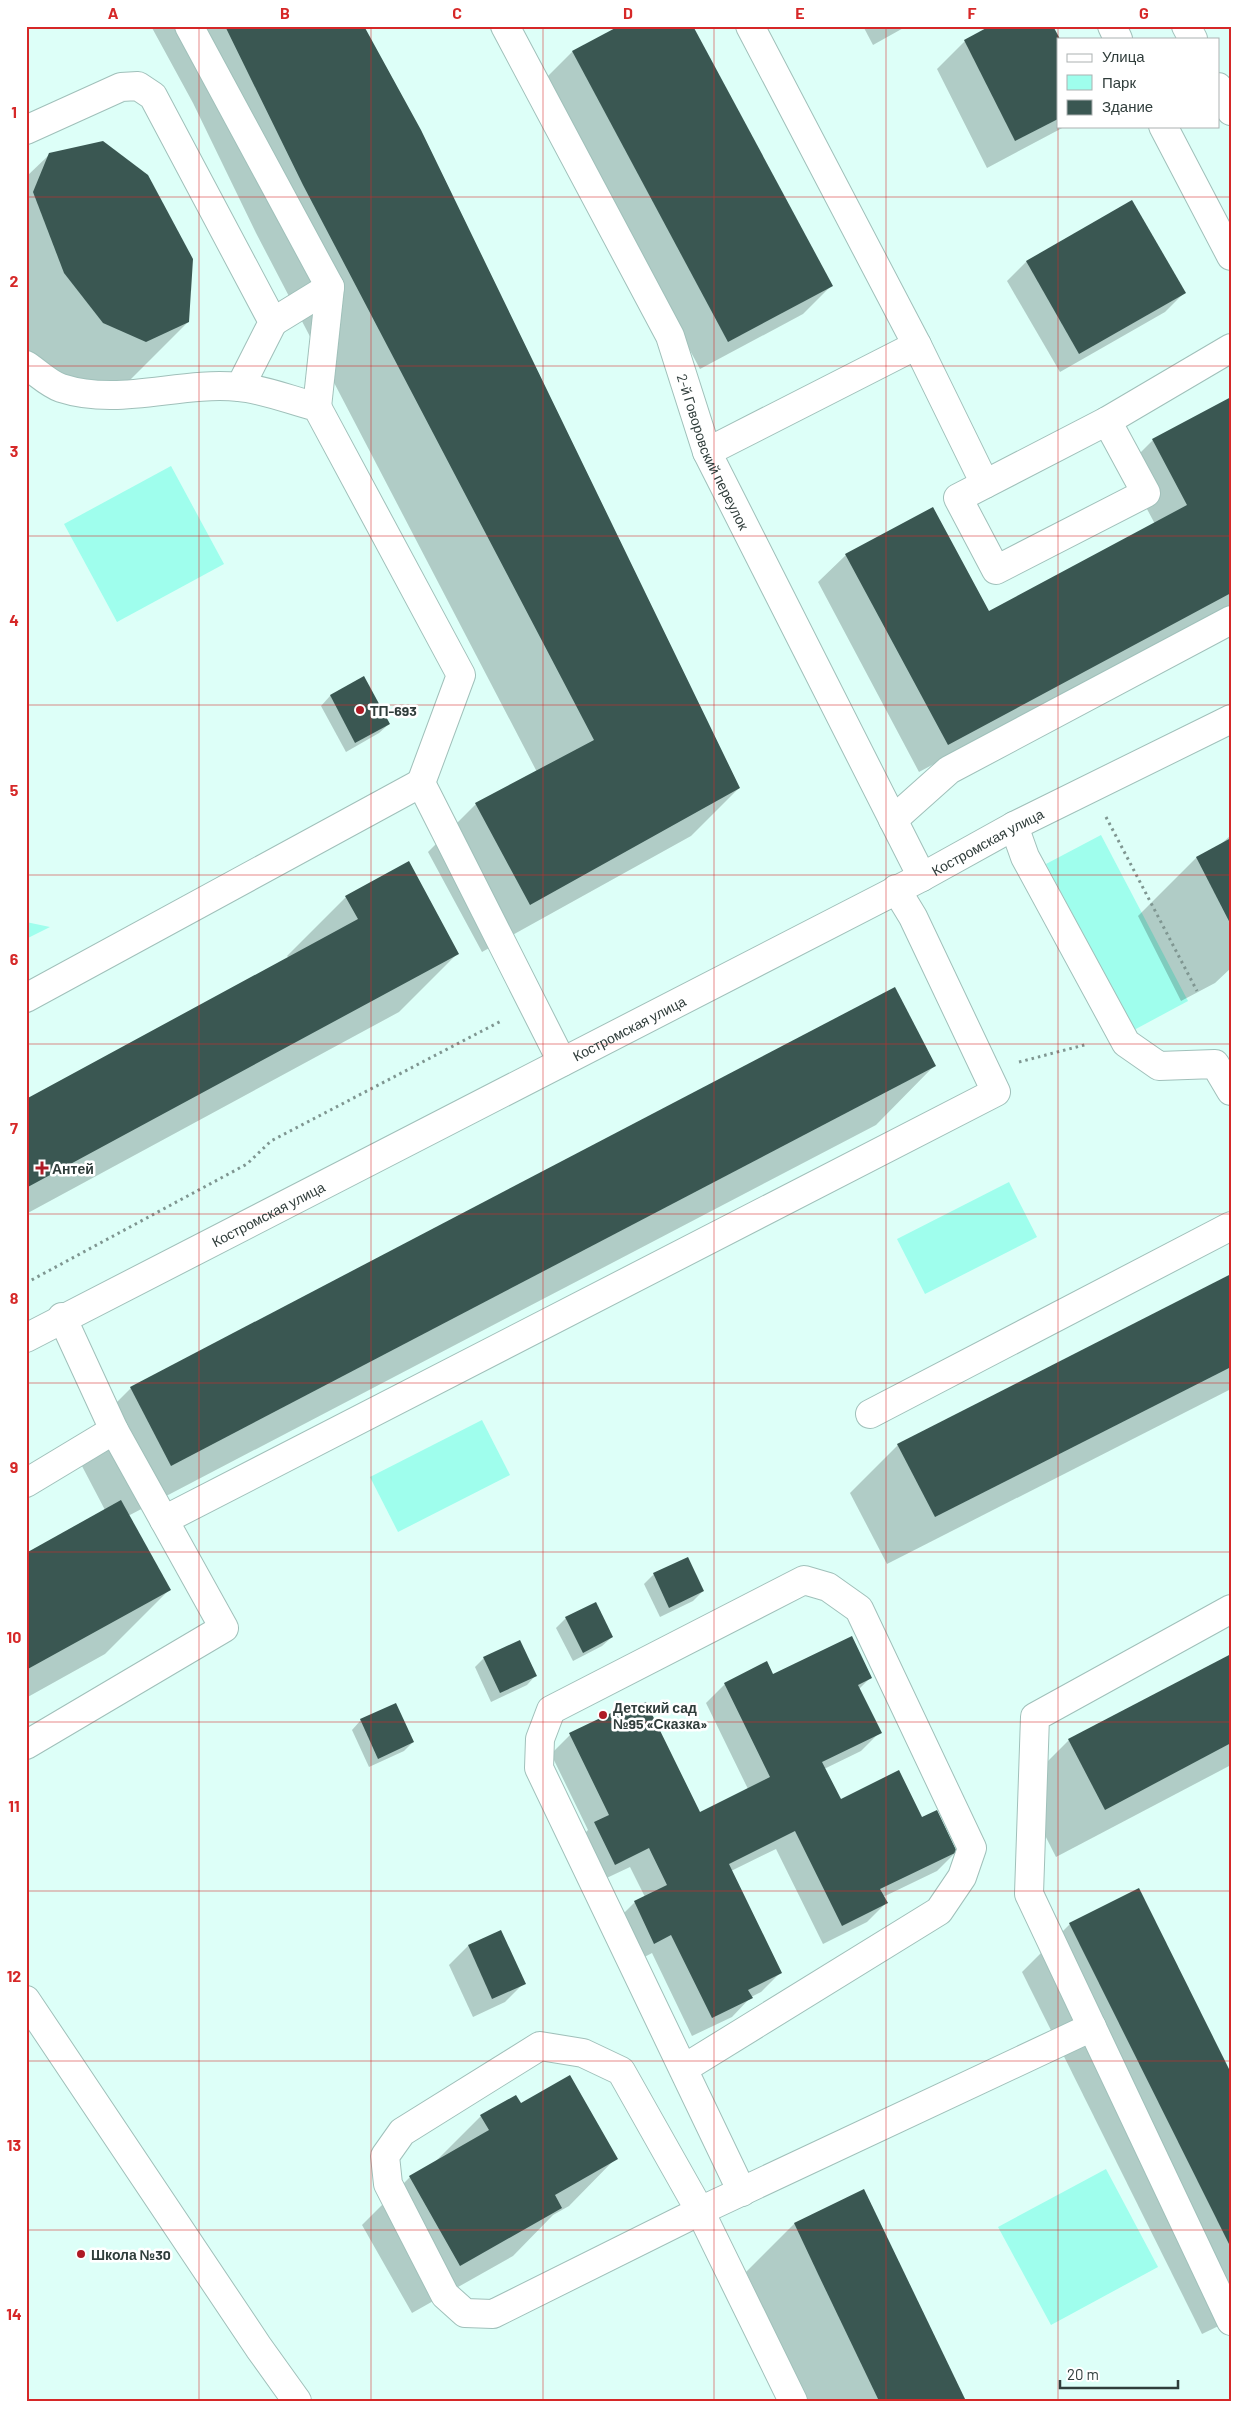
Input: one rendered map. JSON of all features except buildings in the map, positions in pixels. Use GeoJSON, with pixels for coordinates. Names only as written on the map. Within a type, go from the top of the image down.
{"type":"FeatureCollection","features":[{"type":"Feature","properties":{"kind":"street"},"geometry":{"type":"LineString","coordinates":[[26,998],[421,783],[461,675],[317,407],[330,288],[189,26]]}},
{"type":"Feature","properties":{"kind":"street","name":"2-й Говоровский переулок"},"geometry":{"type":"LineString","coordinates":[[505,26],[670,336],[707,452],[922,876]]}},
{"type":"Feature","properties":{"kind":"street"},"geometry":{"type":"LineString","coordinates":[[750,26],[917,346],[985,484]]}},
{"type":"Feature","properties":{"kind":"street"},"geometry":{"type":"LineString","coordinates":[[1112,26],[1118,38]]}},
{"type":"Feature","properties":{"kind":"street"},"geometry":{"type":"LineString","coordinates":[[26,130],[121,87],[138,86],[153,96],[274,322]]}},
{"type":"Feature","properties":{"kind":"street"},"geometry":{"type":"LineString","coordinates":[[1220,92],[1231,112]]}},
{"type":"Feature","properties":{"kind":"street"},"geometry":{"type":"LineString","coordinates":[[1165,128],[1231,256]]}},
{"type":"Feature","properties":{"kind":"street"},"geometry":{"type":"LineString","coordinates":[[240,387],[274,322],[330,288]]}},
{"type":"Feature","properties":{"kind":"street"},"geometry":{"type":"LineString","coordinates":[[707,452],[917,346]]}},
{"type":"Feature","properties":{"kind":"street"},"geometry":{"type":"LineString","coordinates":[[1107,421],[1146,493],[996,570],[958,498],[1107,421],[1231,348]]}},
{"type":"Feature","properties":{"kind":"street"},"geometry":{"type":"LineString","coordinates":[[26,365],[59,388],[97,395],[135,396],[184,388],[240,387],[317,407]]}},
{"type":"Feature","properties":{"kind":"street"},"geometry":{"type":"LineString","coordinates":[[893,820],[949,770],[1231,620]]}},
{"type":"Feature","properties":{"kind":"street","name":"Костромская улица"},"geometry":{"type":"LineString","coordinates":[[26,1338],[922,876],[1014,826],[1231,719]]}},
{"type":"Feature","properties":{"kind":"street"},"geometry":{"type":"LineString","coordinates":[[421,783],[562,1062]]}},
{"type":"Feature","properties":{"kind":"street"},"geometry":{"type":"LineString","coordinates":[[1014,826],[1025,857],[1126,1043],[1159,1066],[1223,1060],[1231,1091]]}},
{"type":"Feature","properties":{"kind":"street"},"geometry":{"type":"LineString","coordinates":[[164,1520],[996,1092],[913,917],[896,889]]}},
{"type":"Feature","properties":{"kind":"street"},"geometry":{"type":"LineString","coordinates":[[870,1414],[1231,1226]]}},
{"type":"Feature","properties":{"kind":"street"},"geometry":{"type":"LineString","coordinates":[[26,1745],[224,1628],[114,1430],[62,1318]]}},
{"type":"Feature","properties":{"kind":"street"},"geometry":{"type":"LineString","coordinates":[[26,1483],[114,1430]]}},
{"type":"Feature","properties":{"kind":"street"},"geometry":{"type":"LineString","coordinates":[[683,2069],[939,1911],[962,1877],[972,1848],[859,1609],[828,1587],[804,1580],[552,1710],[540,1739],[540,1768],[683,2069],[742,2192]]}},
{"type":"Feature","properties":{"kind":"street"},"geometry":{"type":"LineString","coordinates":[[1231,1609],[1035,1717],[1028,1894],[1231,2321]]}},
{"type":"Feature","properties":{"kind":"street"},"geometry":{"type":"LineString","coordinates":[[26,2000],[259,2348],[298,2401]]}},
{"type":"Feature","properties":{"kind":"street"},"geometry":{"type":"LineString","coordinates":[[793,2401],[700,2211],[621,2071],[583,2053],[540,2046],[402,2132],[385,2156],[388,2184],[445,2295],[465,2312],[493,2314],[700,2211],[1092,2027]]}},
{"type":"Feature","properties":{"kind":"path"},"geometry":{"type":"LineString","coordinates":[[1104,815],[1197,991]]}},
{"type":"Feature","properties":{"kind":"path"},"geometry":{"type":"LineString","coordinates":[[26,1283],[247,1164],[271,1141],[511,1016]]}},
{"type":"Feature","properties":{"kind":"path"},"geometry":{"type":"LineString","coordinates":[[987,1071],[1122,1034]]}},
{"type":"Feature","properties":{"kind":"green space"},"geometry":{"type":"Polygon","coordinates":[[[171,466],[224,564],[117,622],[64,524],[171,466]]]}},
{"type":"Feature","properties":{"kind":"green space"},"geometry":{"type":"Polygon","coordinates":[[[1101,835],[1188,1001],[1134,1030],[1046,864],[1101,835]]]}},
{"type":"Feature","properties":{"kind":"green space"},"geometry":{"type":"Polygon","coordinates":[[[26,922],[50,927],[26,939],[26,922]]]}},
{"type":"Feature","properties":{"kind":"green space"},"geometry":{"type":"Polygon","coordinates":[[[1009,1182],[1037,1237],[925,1294],[897,1239],[1009,1182]]]}},
{"type":"Feature","properties":{"kind":"green space"},"geometry":{"type":"Polygon","coordinates":[[[482,1420],[510,1475],[398,1532],[370,1477],[482,1420]]]}},
{"type":"Feature","properties":{"kind":"green space"},"geometry":{"type":"Polygon","coordinates":[[[1106,2169],[1158,2267],[1051,2325],[998,2227],[1106,2169]]]}},
{"type":"Feature","properties":{"kind":"place","name":"ТП-693"},"geometry":{"type":"Point","coordinates":[360,710]}},
{"type":"Feature","properties":{"kind":"place","name":"Антей"},"geometry":{"type":"Point","coordinates":[42,1168]}},
{"type":"Feature","properties":{"kind":"place","name":"Детский сад №95 «Сказка»"},"geometry":{"type":"Point","coordinates":[603,1715]}},
{"type":"Feature","properties":{"kind":"place","name":"Школа №30"},"geometry":{"type":"Point","coordinates":[81,2254]}}]}
